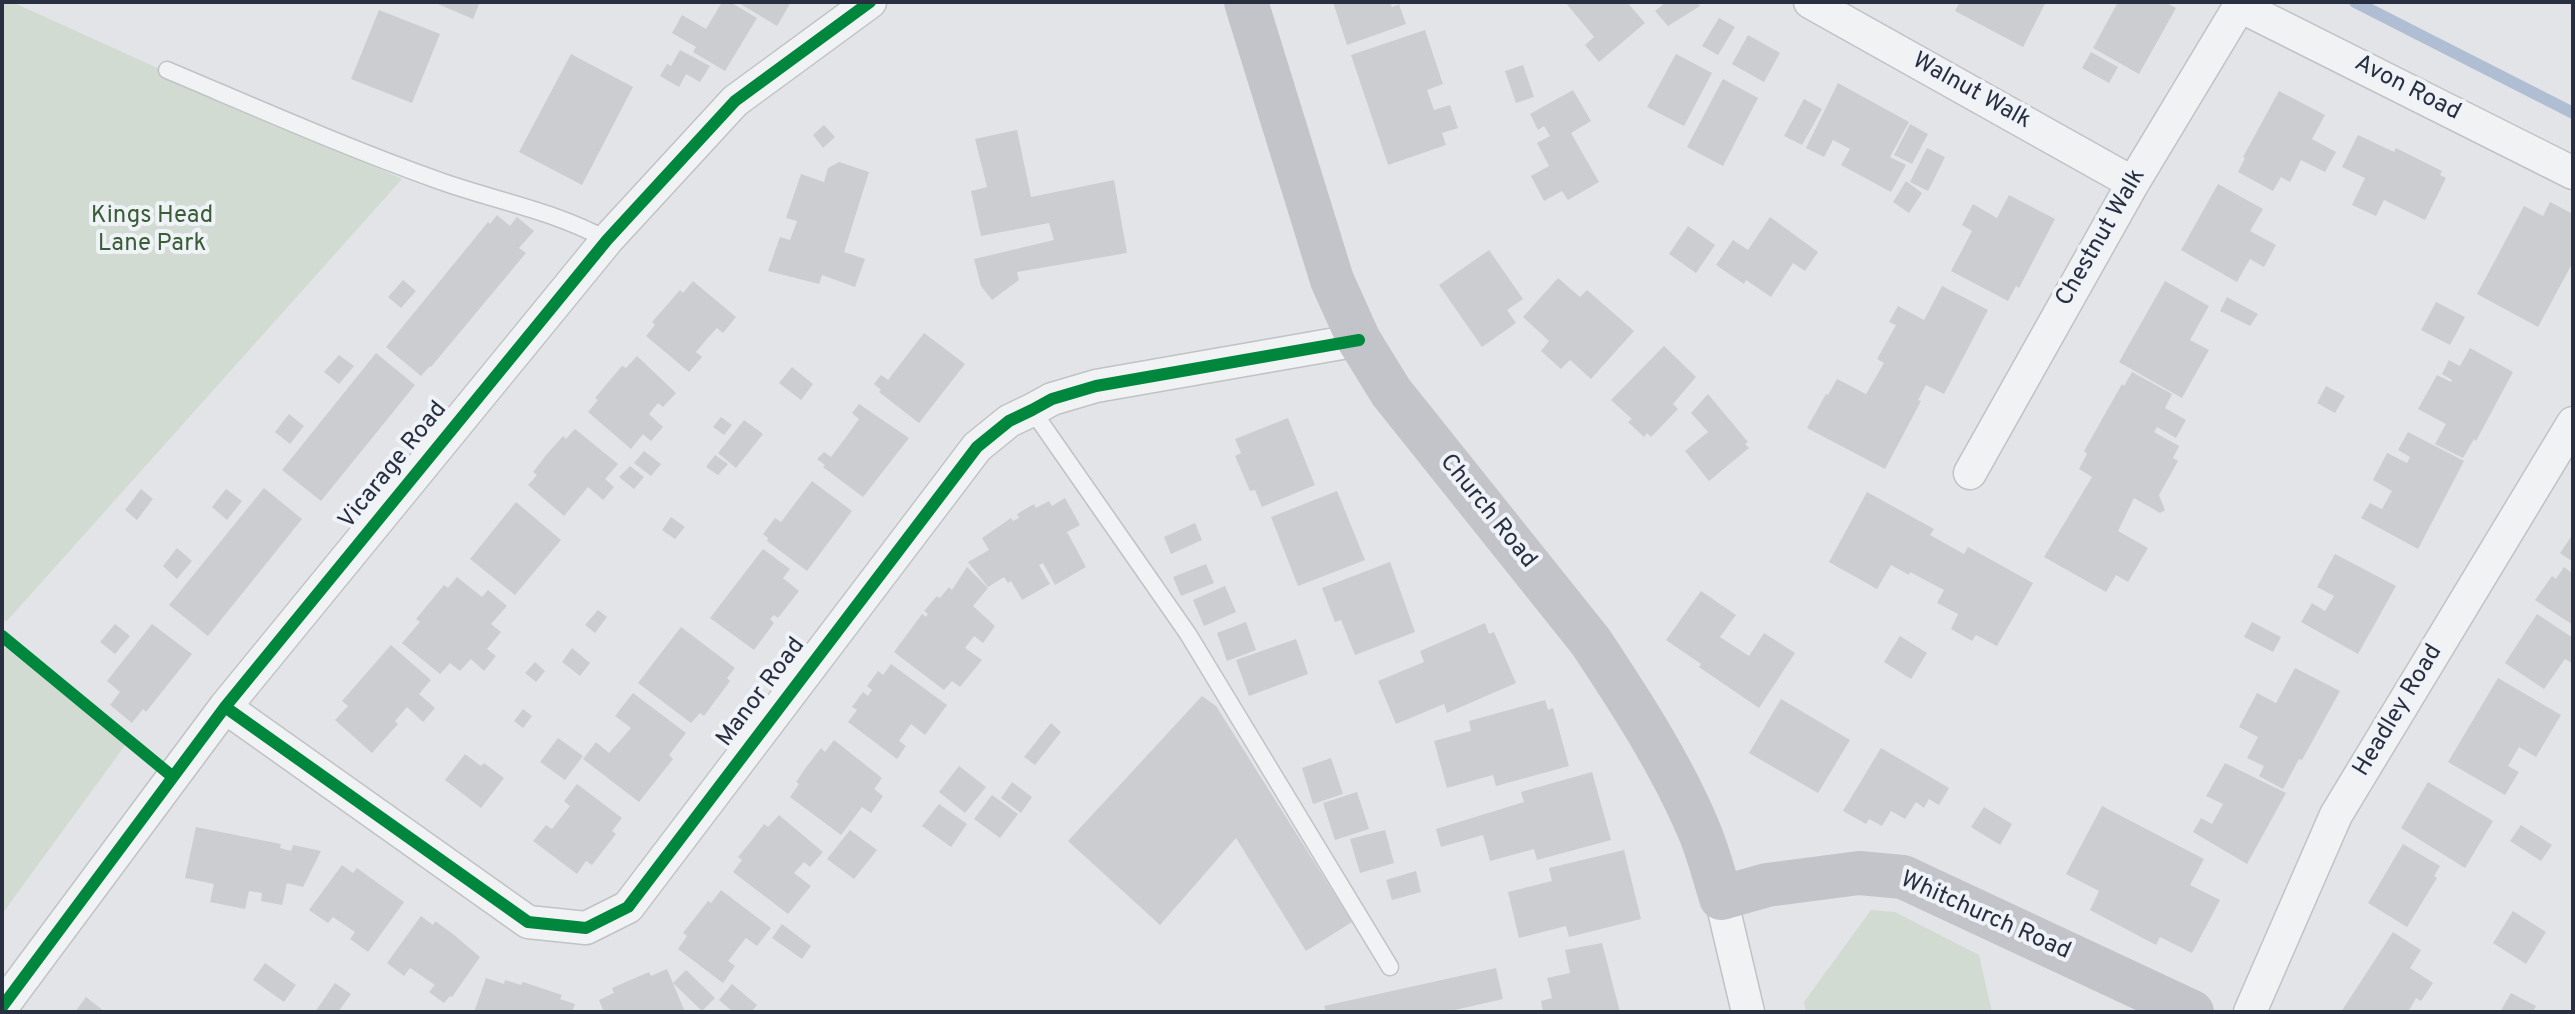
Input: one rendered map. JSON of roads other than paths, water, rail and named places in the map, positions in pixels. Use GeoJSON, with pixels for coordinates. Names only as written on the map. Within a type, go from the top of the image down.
{"type":"FeatureCollection","features":[{"type":"Feature","properties":{"kind":"street","name":"Vicarage Road"},"geometry":{"type":"LineString","coordinates":[[2,1007],[225,707],[607,240],[735,101],[870,2]]}},
{"type":"Feature","properties":{"kind":"street","name":"Church Road"},"geometry":{"type":"LineString","coordinates":[[1246,2],[1332,280],[1359,340],[1391,392],[1591,642],[1669,767],[1689,809],[1721,898],[1748,1012]]}},
{"type":"Feature","properties":{"kind":"street","name":"Walnut Walk"},"geometry":{"type":"LineString","coordinates":[[1810,2],[2133,183]]}},
{"type":"Feature","properties":{"kind":"street","name":"Chestnut Walk"},"geometry":{"type":"LineString","coordinates":[[1970,473],[2133,183],[2241,4]]}},
{"type":"Feature","properties":{"kind":"street","name":"Avon Road"},"geometry":{"type":"LineString","coordinates":[[2241,4],[2573,173]]}},
{"type":"Feature","properties":{"kind":"street","name":"Manor Road"},"geometry":{"type":"LineString","coordinates":[[225,707],[528,922],[586,928],[628,907],[977,447],[1009,421],[1052,399],[1096,386],[1359,340]]}},
{"type":"Feature","properties":{"kind":"street","name":"Headley Road"},"geometry":{"type":"LineString","coordinates":[[2250,1012],[2336,815],[2573,423]]}},
{"type":"Feature","properties":{"kind":"street","name":"Whitchurch Road"},"geometry":{"type":"LineString","coordinates":[[1721,898],[1767,885],[1859,873],[1903,877],[2192,1012]]}},
{"type":"Feature","properties":{"kind":"lane"},"geometry":{"type":"LineString","coordinates":[[167,70],[427,177],[577,223],[607,240]]}},
{"type":"Feature","properties":{"kind":"lane"},"geometry":{"type":"LineString","coordinates":[[1032,410],[1188,634],[1390,967]]}},
{"type":"Feature","properties":{"kind":"waterway"},"geometry":{"type":"LineString","coordinates":[[2355,2],[2573,113]]}},
{"type":"Feature","properties":{"kind":"park label","name":"Kings Head Lane Park"},"geometry":{"type":"Point","coordinates":[152,231]}}]}
